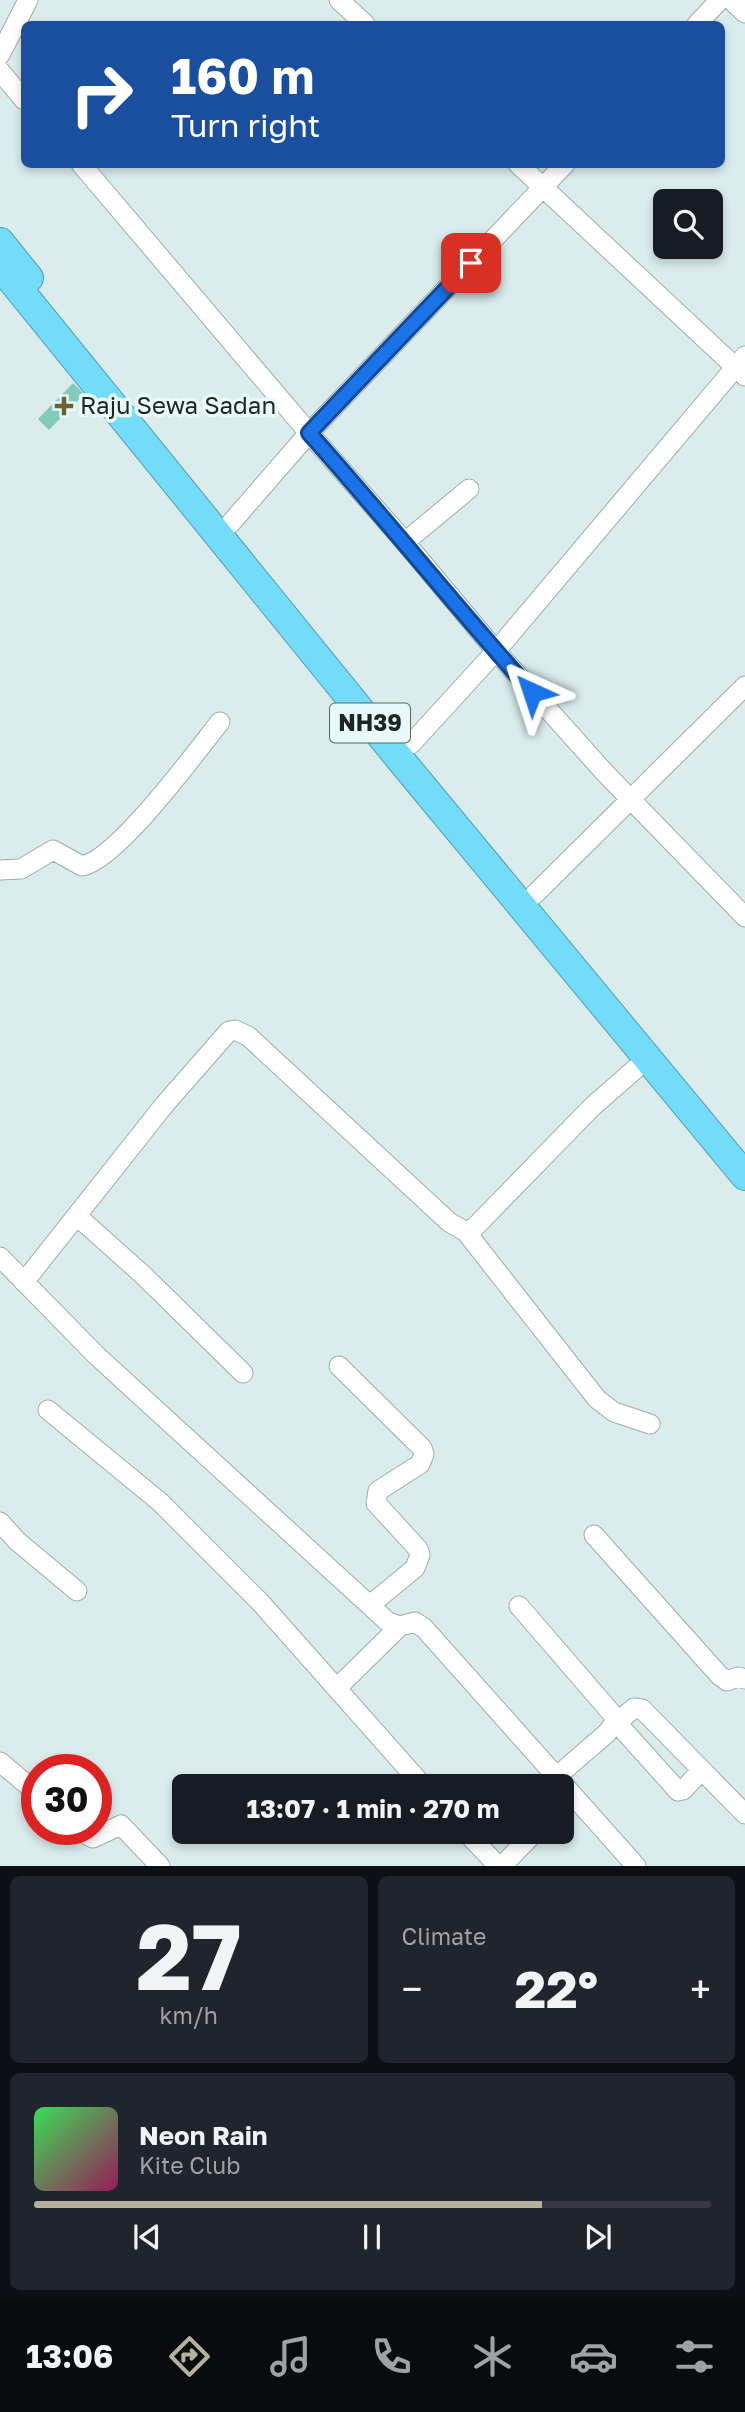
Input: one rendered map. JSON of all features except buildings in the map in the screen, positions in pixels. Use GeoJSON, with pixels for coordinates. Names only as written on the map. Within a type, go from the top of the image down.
{"type":"FeatureCollection","features":[{"type":"Feature","properties":{"kind":"highway","name":"NH39"},"geometry":{"type":"LineString","coordinates":[[0,242],[534,895],[745,1148]]}},
{"type":"Feature","properties":{"kind":"highway","name":"NH39"},"geometry":{"type":"LineString","coordinates":[[0,266],[338,684],[745,1176]]}},
{"type":"Feature","properties":{"kind":"street"},"geometry":{"type":"LineString","coordinates":[[0,55],[28,0]]}},
{"type":"Feature","properties":{"kind":"street"},"geometry":{"type":"LineString","coordinates":[[700,21],[720,0]]}},
{"type":"Feature","properties":{"kind":"street"},"geometry":{"type":"LineString","coordinates":[[731,0],[745,13]]}},
{"type":"Feature","properties":{"kind":"street"},"geometry":{"type":"LineString","coordinates":[[344,2],[362,21]]}},
{"type":"Feature","properties":{"kind":"street"},"geometry":{"type":"LineString","coordinates":[[0,71],[21,96]]}},
{"type":"Feature","properties":{"kind":"street"},"geometry":{"type":"LineString","coordinates":[[83,168],[405,542],[496,652],[605,773],[745,917]]}},
{"type":"Feature","properties":{"kind":"street"},"geometry":{"type":"LineString","coordinates":[[411,744],[496,652],[742,366],[522,168]]}},
{"type":"Feature","properties":{"kind":"street"},"geometry":{"type":"LineString","coordinates":[[230,524],[309,433],[561,168]]}},
{"type":"Feature","properties":{"kind":"street"},"geometry":{"type":"LineString","coordinates":[[405,542],[469,489]]}},
{"type":"Feature","properties":{"kind":"street"},"geometry":{"type":"LineString","coordinates":[[534,895],[745,686]]}},
{"type":"Feature","properties":{"kind":"street"},"geometry":{"type":"LineString","coordinates":[[0,870],[21,869],[53,850],[82,866],[93,863],[145,816],[220,722]]}},
{"type":"Feature","properties":{"kind":"street"},"geometry":{"type":"LineString","coordinates":[[24,1282],[174,1094],[224,1036],[235,1030],[248,1036],[449,1222],[458,1230],[466,1232],[597,1399],[614,1412],[650,1424]]}},
{"type":"Feature","properties":{"kind":"street"},"geometry":{"type":"LineString","coordinates":[[466,1232],[475,1227],[593,1106],[648,1058]]}},
{"type":"Feature","properties":{"kind":"street"},"geometry":{"type":"LineString","coordinates":[[77,1216],[142,1274],[243,1373]]}},
{"type":"Feature","properties":{"kind":"street"},"geometry":{"type":"LineString","coordinates":[[0,1258],[97,1356],[202,1454],[295,1535],[388,1622],[400,1626]]}},
{"type":"Feature","properties":{"kind":"street"},"geometry":{"type":"LineString","coordinates":[[339,1366],[422,1448],[424,1454],[420,1464],[377,1491],[376,1503],[418,1549],[420,1555],[415,1568],[370,1605]]}},
{"type":"Feature","properties":{"kind":"street"},"geometry":{"type":"LineString","coordinates":[[48,1410],[160,1502],[260,1602],[413,1774]]}},
{"type":"Feature","properties":{"kind":"street"},"geometry":{"type":"LineString","coordinates":[[0,1522],[17,1541],[77,1591]]}},
{"type":"Feature","properties":{"kind":"street"},"geometry":{"type":"LineString","coordinates":[[594,1535],[719,1675],[727,1681],[738,1677],[745,1679]]}},
{"type":"Feature","properties":{"kind":"street"},"geometry":{"type":"LineString","coordinates":[[519,1606],[610,1710],[615,1725],[678,1791],[683,1790],[702,1770]]}},
{"type":"Feature","properties":{"kind":"street"},"geometry":{"type":"LineString","coordinates":[[337,1688],[400,1626],[415,1622],[424,1628],[553,1774]]}},
{"type":"Feature","properties":{"kind":"street"},"geometry":{"type":"LineString","coordinates":[[559,1774],[634,1708],[642,1709],[745,1814]]}},
{"type":"Feature","properties":{"kind":"street"},"geometry":{"type":"LineString","coordinates":[[0,1762],[21,1780]]}},
{"type":"Feature","properties":{"kind":"street"},"geometry":{"type":"LineString","coordinates":[[574,1808],[636,1866]]}},
{"type":"Feature","properties":{"kind":"street"},"geometry":{"type":"LineString","coordinates":[[112,1829],[121,1825],[129,1831],[160,1866]]}},
{"type":"Feature","properties":{"kind":"street"},"geometry":{"type":"LineString","coordinates":[[478,1844],[500,1866],[523,1844]]}},
{"type":"Feature","properties":{"kind":"place","name":"Raju Sewa Sadan"},"geometry":{"type":"Point","coordinates":[64,406]}},
{"type":"Feature","properties":{"kind":"route"},"geometry":{"type":"LineString","coordinates":[[471,263],[309,433],[532,692]]}}]}
